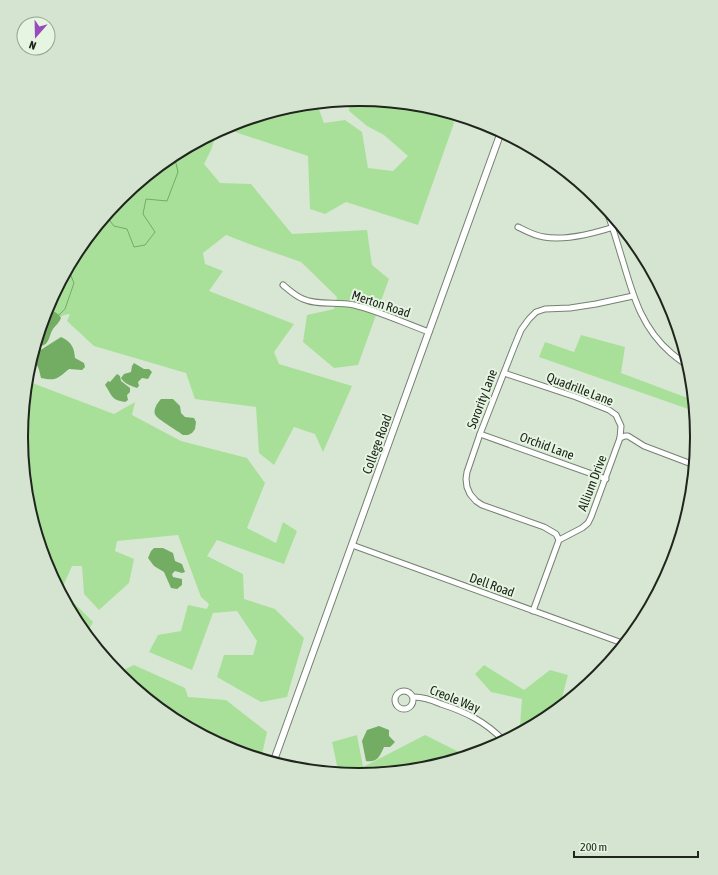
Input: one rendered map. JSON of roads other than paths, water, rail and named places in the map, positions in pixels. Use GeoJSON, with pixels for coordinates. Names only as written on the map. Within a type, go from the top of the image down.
{"type":"FeatureCollection","features":[{"type":"Feature","properties":{"kind":"street","name":"College Road"},"geometry":{"type":"LineString","coordinates":[[275,757],[499,138]]}},
{"type":"Feature","properties":{"kind":"street"},"geometry":{"type":"LineString","coordinates":[[612,223],[633,296],[643,318],[666,349],[681,360]]}},
{"type":"Feature","properties":{"kind":"street"},"geometry":{"type":"LineString","coordinates":[[518,227],[545,238],[592,233],[613,227]]}},
{"type":"Feature","properties":{"kind":"street","name":"Merton Road"},"geometry":{"type":"LineString","coordinates":[[283,285],[295,296],[302,299],[312,302],[356,305],[429,332]]}},
{"type":"Feature","properties":{"kind":"street","name":"Sorority Lane"},"geometry":{"type":"LineString","coordinates":[[559,540],[556,534],[551,530],[482,505],[476,501],[470,494],[467,486],[467,472],[480,434],[521,330],[529,319],[536,312],[545,310],[596,304],[633,296]]}},
{"type":"Feature","properties":{"kind":"street","name":"Quadrille Lane"},"geometry":{"type":"LineString","coordinates":[[504,373],[576,397],[609,410],[616,415],[621,426],[620,438]]}},
{"type":"Feature","properties":{"kind":"street","name":"Orchid Lane"},"geometry":{"type":"LineString","coordinates":[[480,434],[606,479]]}},
{"type":"Feature","properties":{"kind":"street"},"geometry":{"type":"LineString","coordinates":[[620,438],[628,436],[644,446],[689,464]]}},
{"type":"Feature","properties":{"kind":"street","name":"Allium Drive"},"geometry":{"type":"LineString","coordinates":[[559,540],[582,528],[588,523],[606,479],[620,438]]}},
{"type":"Feature","properties":{"kind":"street"},"geometry":{"type":"LineString","coordinates":[[532,611],[559,540]]}},
{"type":"Feature","properties":{"kind":"street","name":"Dell Road"},"geometry":{"type":"LineString","coordinates":[[352,545],[619,642]]}},
{"type":"Feature","properties":{"kind":"street","name":"Creole Way"},"geometry":{"type":"LineString","coordinates":[[414,697],[419,697],[461,711],[487,725],[499,737]]}},
{"type":"Feature","properties":{"kind":"waterway"},"geometry":{"type":"LineString","coordinates":[[109,220],[114,226],[127,229],[134,247],[145,245],[155,232],[143,214],[146,199],[167,201],[178,172],[176,162]]}},
{"type":"Feature","properties":{"kind":"waterway"},"geometry":{"type":"LineString","coordinates":[[59,315],[65,309],[74,283],[71,275]]}}]}
